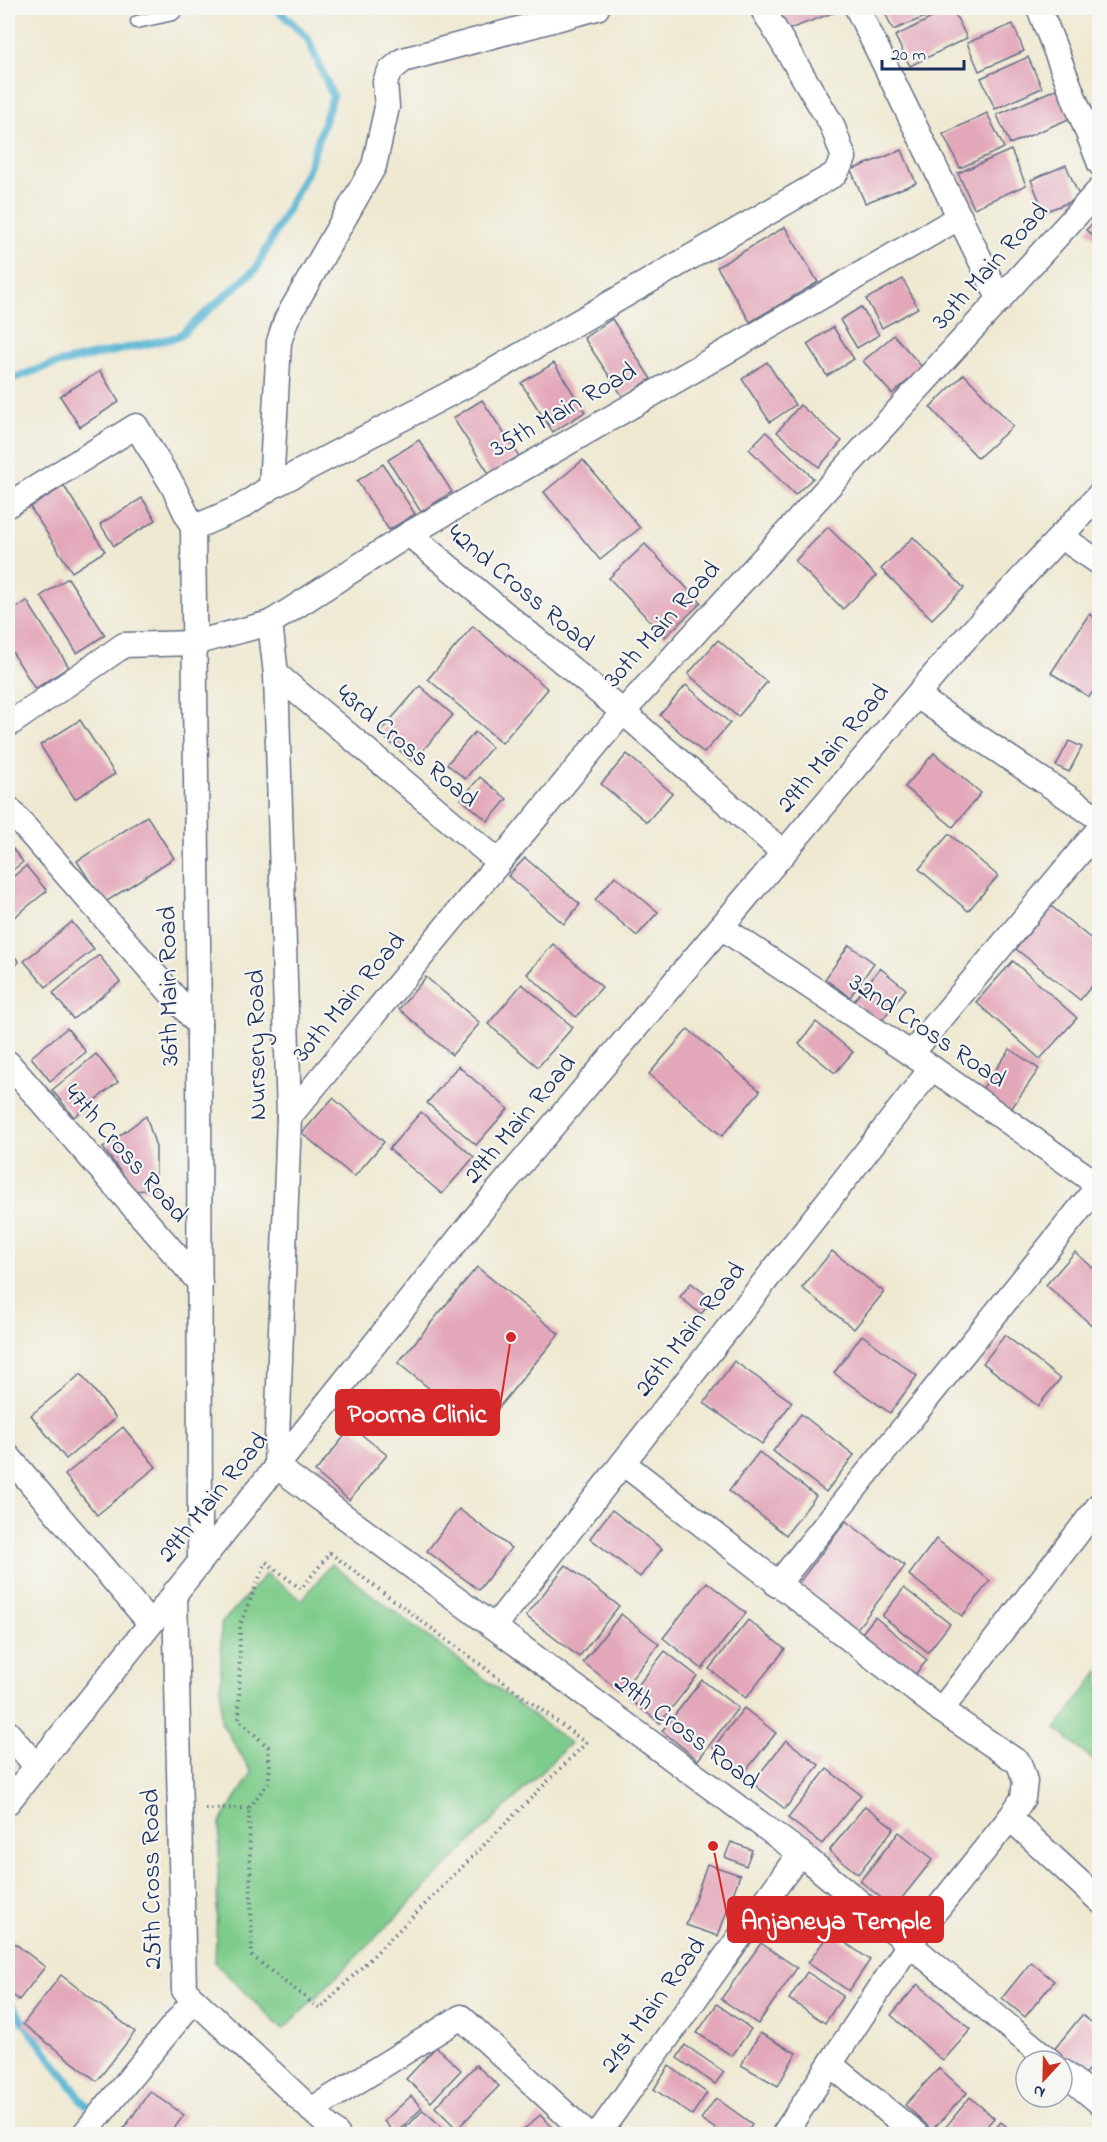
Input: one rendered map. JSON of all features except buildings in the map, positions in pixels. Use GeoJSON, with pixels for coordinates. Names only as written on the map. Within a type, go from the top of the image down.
{"type":"FeatureCollection","features":[{"type":"Feature","properties":{"kind":"street"},"geometry":{"type":"LineString","coordinates":[[271,487],[279,342],[286,320],[374,166],[387,107],[385,82],[390,71],[403,60],[597,8]]}},
{"type":"Feature","properties":{"kind":"street"},"geometry":{"type":"LineString","coordinates":[[193,528],[241,507],[271,487],[493,371],[835,174],[844,158],[832,125],[762,8]]}},
{"type":"Feature","properties":{"kind":"street"},"geometry":{"type":"LineString","coordinates":[[857,8],[1000,300]]}},
{"type":"Feature","properties":{"kind":"street"},"geometry":{"type":"LineString","coordinates":[[1039,8],[1100,164]]}},
{"type":"Feature","properties":{"kind":"street","name":"30th Main Road"},"geometry":{"type":"LineString","coordinates":[[289,1117],[623,712],[1100,189]]}},
{"type":"Feature","properties":{"kind":"street","name":"35th Main Road"},"geometry":{"type":"LineString","coordinates":[[8,725],[124,645],[194,643],[270,622],[409,534],[960,218]]}},
{"type":"Feature","properties":{"kind":"street","name":"36th Main Road"},"geometry":{"type":"LineString","coordinates":[[8,505],[136,426],[173,486],[193,528],[199,1025],[200,1561]]}},
{"type":"Feature","properties":{"kind":"street","name":"29th Main Road"},"geometry":{"type":"LineString","coordinates":[[8,1802],[486,1206],[917,696],[1100,494]]}},
{"type":"Feature","properties":{"kind":"street","name":"42nd Cross Road"},"geometry":{"type":"LineString","coordinates":[[409,534],[623,712],[784,853]]}},
{"type":"Feature","properties":{"kind":"street"},"geometry":{"type":"LineString","coordinates":[[1060,536],[1100,563]]}},
{"type":"Feature","properties":{"kind":"street","name":"Nursery Road"},"geometry":{"type":"LineString","coordinates":[[270,622],[276,674],[289,1117],[276,1466]]}},
{"type":"Feature","properties":{"kind":"street","name":"43rd Cross Road"},"geometry":{"type":"LineString","coordinates":[[276,674],[499,862]]}},
{"type":"Feature","properties":{"kind":"street"},"geometry":{"type":"LineString","coordinates":[[917,696],[1100,819]]}},
{"type":"Feature","properties":{"kind":"street"},"geometry":{"type":"LineString","coordinates":[[8,808],[199,1025]]}},
{"type":"Feature","properties":{"kind":"street"},"geometry":{"type":"LineString","coordinates":[[910,1054],[1100,828]]}},
{"type":"Feature","properties":{"kind":"street","name":"32nd Cross Road"},"geometry":{"type":"LineString","coordinates":[[721,927],[932,1068],[1099,1186]]}},
{"type":"Feature","properties":{"kind":"street","name":"47th Cross Road"},"geometry":{"type":"LineString","coordinates":[[8,1063],[200,1283]]}},
{"type":"Feature","properties":{"kind":"street","name":"26th Main Road"},"geometry":{"type":"LineString","coordinates":[[495,1626],[932,1068]]}},
{"type":"Feature","properties":{"kind":"street"},"geometry":{"type":"LineString","coordinates":[[777,1585],[1099,1186]]}},
{"type":"Feature","properties":{"kind":"street"},"geometry":{"type":"LineString","coordinates":[[8,1456],[150,1623]]}},
{"type":"Feature","properties":{"kind":"street"},"geometry":{"type":"LineString","coordinates":[[624,1463],[777,1585],[941,1710],[1019,1763],[1025,1781],[1023,1798],[1010,1818],[910,1943],[784,2134]]}},
{"type":"Feature","properties":{"kind":"street","name":"29th Cross Road"},"geometry":{"type":"LineString","coordinates":[[276,1466],[800,1852],[1036,2049]]}},
{"type":"Feature","properties":{"kind":"street"},"geometry":{"type":"LineString","coordinates":[[941,1710],[1100,1504]]}},
{"type":"Feature","properties":{"kind":"street","name":"25th Cross Road"},"geometry":{"type":"LineString","coordinates":[[176,1592],[184,1990],[337,2134]]}},
{"type":"Feature","properties":{"kind":"street"},"geometry":{"type":"LineString","coordinates":[[8,1733],[36,1766]]}},
{"type":"Feature","properties":{"kind":"street"},"geometry":{"type":"LineString","coordinates":[[1010,1818],[1100,1901]]}},
{"type":"Feature","properties":{"kind":"street","name":"21st Main Road"},"geometry":{"type":"LineString","coordinates":[[598,2134],[800,1852]]}},
{"type":"Feature","properties":{"kind":"street"},"geometry":{"type":"LineString","coordinates":[[84,2134],[194,2000]]}},
{"type":"Feature","properties":{"kind":"street"},"geometry":{"type":"LineString","coordinates":[[311,2110],[461,2017],[587,2134]]}},
{"type":"Feature","properties":{"kind":"street"},"geometry":{"type":"LineString","coordinates":[[831,2065],[915,2134]]}},
{"type":"Feature","properties":{"kind":"street"},"geometry":{"type":"LineString","coordinates":[[1074,2081],[1100,2103]]}},
{"type":"Feature","properties":{"kind":"lane"},"geometry":{"type":"LineString","coordinates":[[137,22],[173,14],[179,8]]}},
{"type":"Feature","properties":{"kind":"path"},"geometry":{"type":"LineString","coordinates":[[330,1553],[586,1743],[320,2008],[252,1956],[249,1808],[268,1783],[270,1768],[268,1747],[239,1720],[240,1624],[266,1562],[301,1588],[330,1553]]}},
{"type":"Feature","properties":{"kind":"path"},"geometry":{"type":"LineString","coordinates":[[180,1809],[249,1808]]}},
{"type":"Feature","properties":{"kind":"green space"},"geometry":{"type":"Polygon","coordinates":[[[331,1564],[570,1743],[283,2030],[215,1963],[220,1823],[252,1773],[221,1722],[221,1624],[266,1574],[302,1600],[331,1564]]]}},
{"type":"Feature","properties":{"kind":"green space"},"geometry":{"type":"Polygon","coordinates":[[[1099,1671],[1099,1765],[1056,1729],[1099,1671]]]}},
{"type":"Feature","properties":{"kind":"waterway"},"geometry":{"type":"LineString","coordinates":[[8,380],[51,365],[178,337],[256,269],[307,172],[333,96],[307,37],[276,8]]}},
{"type":"Feature","properties":{"kind":"waterway"},"geometry":{"type":"LineString","coordinates":[[8,2001],[86,2105]]}},
{"type":"Feature","properties":{"kind":"place","name":"Poorna Clinic"},"geometry":{"type":"Point","coordinates":[511,1337]}},
{"type":"Feature","properties":{"kind":"place","name":"Anjaneya Temple"},"geometry":{"type":"Point","coordinates":[713,1846]}}]}
